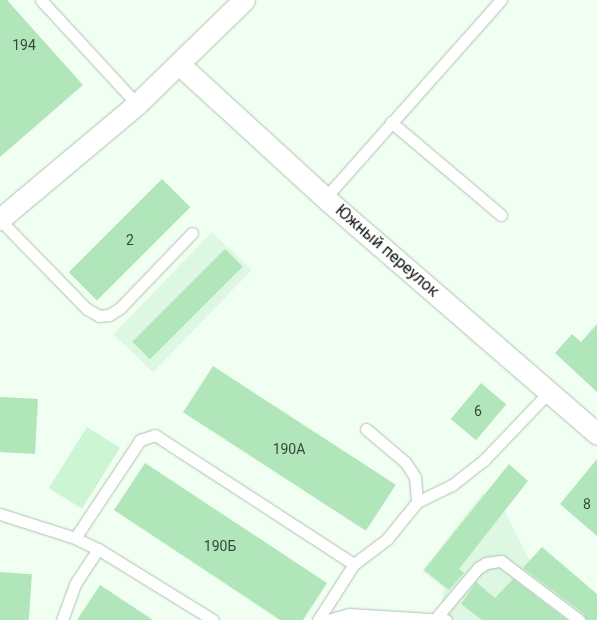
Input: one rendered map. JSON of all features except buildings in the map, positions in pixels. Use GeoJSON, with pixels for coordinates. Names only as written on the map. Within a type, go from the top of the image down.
{"type":"FeatureCollection","features":[{"type":"Feature","properties":{"kind":"street"},"geometry":{"type":"LineString","coordinates":[[0,219],[137,104],[180,65],[244,0]]}},
{"type":"Feature","properties":{"kind":"street","name":"Южный переулок"},"geometry":{"type":"LineString","coordinates":[[180,65],[325,198],[597,434]]}},
{"type":"Feature","properties":{"kind":"lane"},"geometry":{"type":"LineString","coordinates":[[41,0],[137,104]]}},
{"type":"Feature","properties":{"kind":"lane"},"geometry":{"type":"LineString","coordinates":[[325,198],[501,0]]}},
{"type":"Feature","properties":{"kind":"lane"},"geometry":{"type":"LineString","coordinates":[[391,122],[501,215]]}},
{"type":"Feature","properties":{"kind":"lane"},"geometry":{"type":"LineString","coordinates":[[0,219],[87,309],[99,316],[109,315],[120,308],[192,233]]}},
{"type":"Feature","properties":{"kind":"lane"},"geometry":{"type":"LineString","coordinates":[[318,620],[354,564],[387,540],[417,502],[468,474],[549,392]]}},
{"type":"Feature","properties":{"kind":"lane"},"geometry":{"type":"LineString","coordinates":[[366,429],[405,462],[415,477],[417,502]]}},
{"type":"Feature","properties":{"kind":"lane"},"geometry":{"type":"LineString","coordinates":[[75,538],[140,440],[155,435],[354,564]]}},
{"type":"Feature","properties":{"kind":"lane"},"geometry":{"type":"LineString","coordinates":[[0,514],[75,538],[98,549],[213,620]]}},
{"type":"Feature","properties":{"kind":"lane"},"geometry":{"type":"LineString","coordinates":[[62,620],[75,584],[98,549]]}},
{"type":"Feature","properties":{"kind":"lane"},"geometry":{"type":"LineString","coordinates":[[328,620],[349,614],[441,619],[478,568],[501,561],[579,620]]}},
{"type":"Feature","properties":{"kind":"shaded area"},"geometry":{"type":"Polygon","coordinates":[[[212,232],[252,270],[153,372],[113,334],[212,232]]]}},
{"type":"Feature","properties":{"kind":"shaded area"},"geometry":{"type":"Polygon","coordinates":[[[483,493],[505,511],[530,561],[597,620],[439,620],[444,588],[422,571],[483,493]]]}},
{"type":"Feature","properties":{"kind":"green space"},"geometry":{"type":"Polygon","coordinates":[[[87,427],[120,448],[82,509],[49,488],[87,427]]]}}]}
